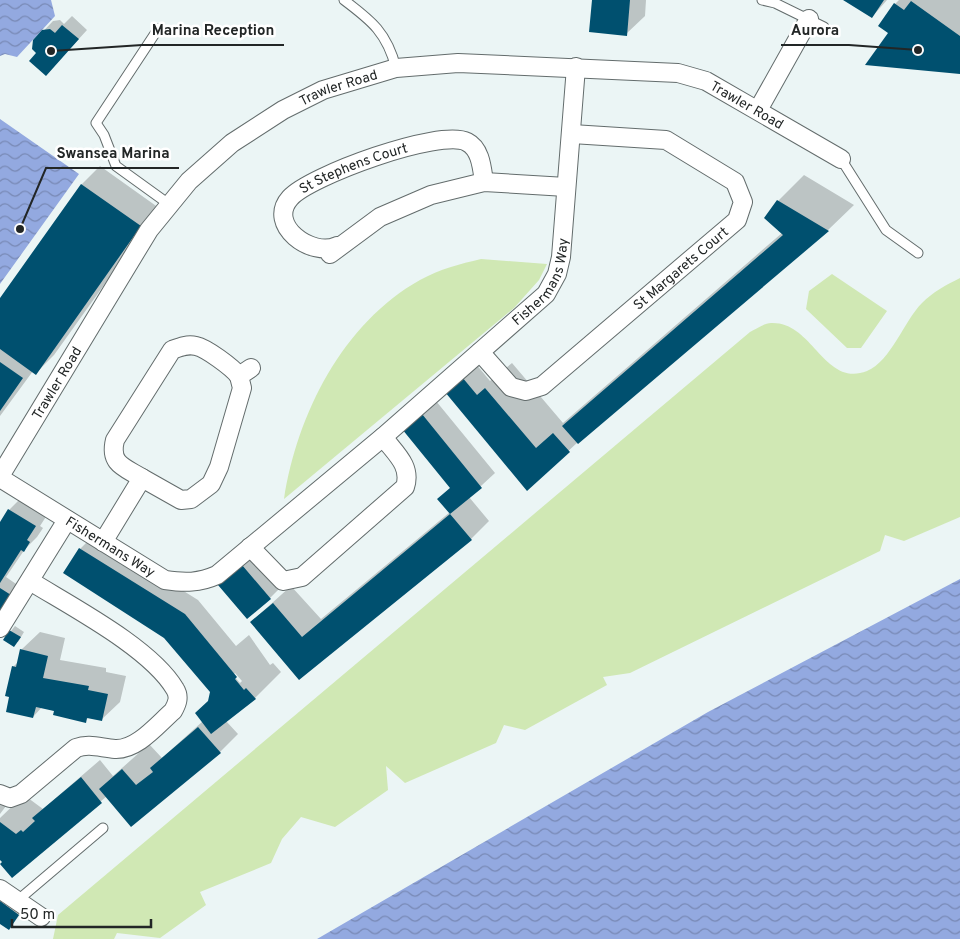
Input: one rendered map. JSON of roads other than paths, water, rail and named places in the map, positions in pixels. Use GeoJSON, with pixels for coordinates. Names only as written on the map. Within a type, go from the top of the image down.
{"type":"FeatureCollection","features":[{"type":"Feature","properties":{"kind":"street"},"geometry":{"type":"LineString","coordinates":[[758,110],[816,23]]}},
{"type":"Feature","properties":{"kind":"street","name":"Trawler Road"},"geometry":{"type":"LineString","coordinates":[[0,477],[149,230],[189,181],[232,142],[283,110],[323,90],[396,68],[458,63],[678,73],[706,81],[841,159]]}},
{"type":"Feature","properties":{"kind":"street","name":"Fishermans Way"},"geometry":{"type":"LineString","coordinates":[[0,477],[165,580],[182,583],[201,582],[217,575],[383,437],[546,294],[557,274],[562,257],[576,67]]}},
{"type":"Feature","properties":{"kind":"street","name":"St Margarets Court"},"geometry":{"type":"LineString","coordinates":[[480,352],[511,387],[526,392],[542,386],[737,220],[743,202],[735,182],[681,147],[666,140],[572,134]]}},
{"type":"Feature","properties":{"kind":"street","name":"St Stephens Court"},"geometry":{"type":"LineString","coordinates":[[484,182],[481,163],[473,146],[458,139],[402,147],[367,159],[296,192],[284,207],[283,222],[288,230],[314,248],[329,250],[331,253],[380,217],[431,196],[484,182],[566,187]]}},
{"type":"Feature","properties":{"kind":"street"},"geometry":{"type":"LineString","coordinates":[[184,345],[197,346],[234,370],[245,372],[219,467],[211,484],[191,499],[181,500],[142,478],[122,466],[112,452],[115,440],[172,350],[184,345]]}},
{"type":"Feature","properties":{"kind":"street"},"geometry":{"type":"LineString","coordinates":[[250,547],[283,581],[302,577],[405,487],[409,478],[407,469],[383,437]]}},
{"type":"Feature","properties":{"kind":"street"},"geometry":{"type":"LineString","coordinates":[[103,542],[142,478]]}},
{"type":"Feature","properties":{"kind":"street"},"geometry":{"type":"LineString","coordinates":[[0,628],[67,520]]}},
{"type":"Feature","properties":{"kind":"street"},"geometry":{"type":"LineString","coordinates":[[0,794],[10,798],[21,794],[76,748],[84,745],[117,749],[131,746],[173,711],[177,704],[175,689],[142,652],[30,581]]}},
{"type":"Feature","properties":{"kind":"street"},"geometry":{"type":"LineString","coordinates":[[0,889],[41,917]]}},
{"type":"Feature","properties":{"kind":"lane"},"geometry":{"type":"LineString","coordinates":[[344,0],[372,22],[383,34],[392,52],[396,68]]}},
{"type":"Feature","properties":{"kind":"lane"},"geometry":{"type":"LineString","coordinates":[[762,0],[775,3],[816,23]]}},
{"type":"Feature","properties":{"kind":"lane"},"geometry":{"type":"LineString","coordinates":[[158,29],[96,123],[104,135],[116,166],[170,205]]}},
{"type":"Feature","properties":{"kind":"lane"},"geometry":{"type":"LineString","coordinates":[[841,159],[886,230],[918,253]]}},
{"type":"Feature","properties":{"kind":"lane"},"geometry":{"type":"LineString","coordinates":[[17,901],[103,828]]}},
{"type":"Feature","properties":{"kind":"water"},"geometry":{"type":"Polygon","coordinates":[[[0,0],[51,0],[55,16],[17,57],[5,54],[0,56],[0,0]]]}},
{"type":"Feature","properties":{"kind":"water"},"geometry":{"type":"Polygon","coordinates":[[[0,119],[79,174],[0,284],[0,119]]]}},
{"type":"Feature","properties":{"kind":"water"},"geometry":{"type":"Polygon","coordinates":[[[960,579],[960,939],[317,939],[708,712],[960,579]]]}},
{"type":"Feature","properties":{"kind":"place","name":"Aurora"},"geometry":{"type":"Point","coordinates":[918,50]}},
{"type":"Feature","properties":{"kind":"place","name":"Marina Reception"},"geometry":{"type":"Point","coordinates":[51,51]}},
{"type":"Feature","properties":{"kind":"place","name":"Swansea Marina"},"geometry":{"type":"Point","coordinates":[20,229]}}]}
